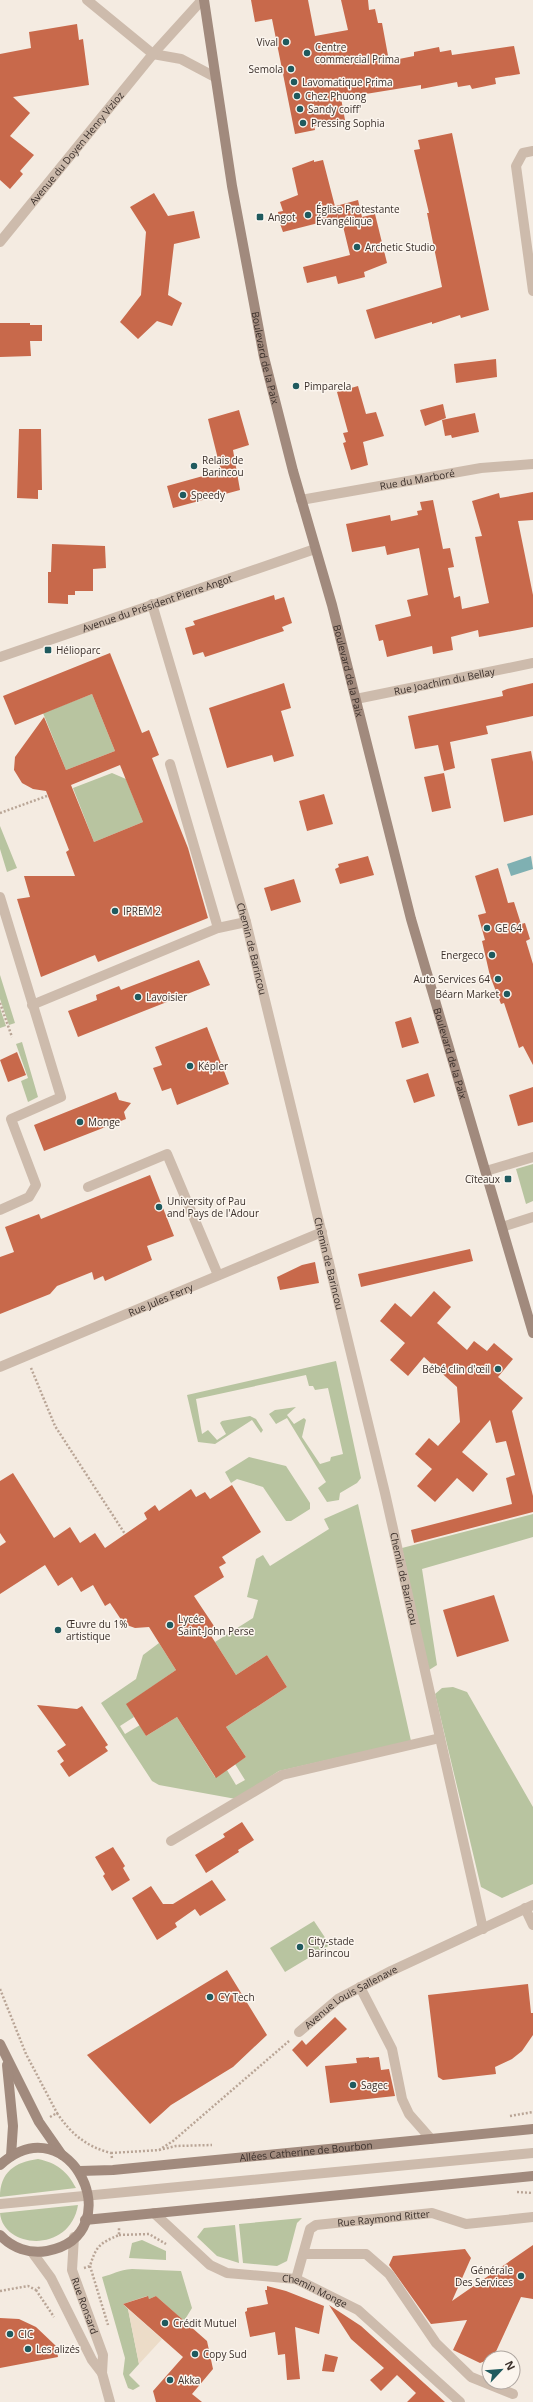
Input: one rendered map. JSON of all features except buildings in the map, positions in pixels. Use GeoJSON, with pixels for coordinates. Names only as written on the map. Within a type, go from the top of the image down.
{"type":"FeatureCollection","features":[{"type":"Feature","properties":{"kind":"main road","name":"Boulevard de la Paix"},"geometry":{"type":"LineString","coordinates":[[203,0],[215,78],[264,357],[301,500],[332,605],[411,918],[533,1333]]}},
{"type":"Feature","properties":{"kind":"main road"},"geometry":{"type":"LineString","coordinates":[[0,2044],[6,2059],[39,2122],[62,2155],[80,2171],[85,2181],[89,2206],[86,2220],[74,2237],[54,2250],[32,2252],[13,2246],[2,2238]]}},
{"type":"Feature","properties":{"kind":"main road"},"geometry":{"type":"LineString","coordinates":[[6,2059],[13,2126],[11,2156]]}},
{"type":"Feature","properties":{"kind":"main road","name":"Allées Catherine de Bourbon"},"geometry":{"type":"LineString","coordinates":[[80,2171],[113,2170],[533,2129]]}},
{"type":"Feature","properties":{"kind":"main road"},"geometry":{"type":"LineString","coordinates":[[0,2165],[11,2156],[24,2151],[38,2149],[62,2155]]}},
{"type":"Feature","properties":{"kind":"main road"},"geometry":{"type":"LineString","coordinates":[[86,2220],[154,2212],[533,2176]]}},
{"type":"Feature","properties":{"kind":"street"},"geometry":{"type":"LineString","coordinates":[[87,0],[153,54],[181,59],[215,78]]}},
{"type":"Feature","properties":{"kind":"street","name":"Avenue du Doyen Henry Vizioz"},"geometry":{"type":"LineString","coordinates":[[0,242],[153,54],[203,0]]}},
{"type":"Feature","properties":{"kind":"street"},"geometry":{"type":"LineString","coordinates":[[533,151],[523,153],[516,166],[533,291]]}},
{"type":"Feature","properties":{"kind":"street","name":"Rue du Marboré"},"geometry":{"type":"LineString","coordinates":[[301,500],[481,468],[533,464]]}},
{"type":"Feature","properties":{"kind":"street","name":"Avenue du Président Pierre Angot"},"geometry":{"type":"LineString","coordinates":[[2,658],[152,604],[315,549]]}},
{"type":"Feature","properties":{"kind":"street","name":"Chemin de Barincou"},"geometry":{"type":"LineString","coordinates":[[152,604],[246,922],[385,1492],[483,1929]]}},
{"type":"Feature","properties":{"kind":"street","name":"Rue Joachim du Bellay"},"geometry":{"type":"LineString","coordinates":[[356,699],[533,664]]}},
{"type":"Feature","properties":{"kind":"street"},"geometry":{"type":"LineString","coordinates":[[170,764],[218,928]]}},
{"type":"Feature","properties":{"kind":"street"},"geometry":{"type":"LineString","coordinates":[[0,897],[61,1097],[10,1119],[36,1185],[29,1197],[0,1210]]}},
{"type":"Feature","properties":{"kind":"street"},"geometry":{"type":"LineString","coordinates":[[32,1005],[218,928],[246,922]]}},
{"type":"Feature","properties":{"kind":"street"},"geometry":{"type":"LineString","coordinates":[[88,1187],[167,1154],[218,1275]]}},
{"type":"Feature","properties":{"kind":"street"},"geometry":{"type":"LineString","coordinates":[[486,1171],[533,1157]]}},
{"type":"Feature","properties":{"kind":"street"},"geometry":{"type":"LineString","coordinates":[[502,1227],[533,1217]]}},
{"type":"Feature","properties":{"kind":"street","name":"Rue Jules Ferry"},"geometry":{"type":"LineString","coordinates":[[0,1367],[322,1232]]}},
{"type":"Feature","properties":{"kind":"street"},"geometry":{"type":"LineString","coordinates":[[171,1841],[282,1775],[440,1738]]}},
{"type":"Feature","properties":{"kind":"street"},"geometry":{"type":"LineString","coordinates":[[529,1907],[533,1925]]}},
{"type":"Feature","properties":{"kind":"street","name":"Avenue Louis Sallenave"},"geometry":{"type":"LineString","coordinates":[[299,2032],[338,1999],[360,1987],[529,1907]]}},
{"type":"Feature","properties":{"kind":"street"},"geometry":{"type":"LineString","coordinates":[[360,1987],[392,2049],[402,2099],[408,2114],[417,2126],[431,2139]]}},
{"type":"Feature","properties":{"kind":"street"},"geometry":{"type":"LineString","coordinates":[[0,2204],[533,2152]]}},
{"type":"Feature","properties":{"kind":"street","name":"Chemin Monge"},"geometry":{"type":"LineString","coordinates":[[154,2212],[210,2265],[227,2273],[296,2279],[358,2310],[460,2402]]}},
{"type":"Feature","properties":{"kind":"street","name":"Rue Raymond Ritter"},"geometry":{"type":"LineString","coordinates":[[296,2279],[310,2229],[316,2225],[432,2213],[466,2224],[533,2217]]}},
{"type":"Feature","properties":{"kind":"street","name":"Rue Ronsard"},"geometry":{"type":"LineString","coordinates":[[74,2237],[72,2270],[103,2355],[102,2373],[110,2402]]}},
{"type":"Feature","properties":{"kind":"street","name":"Rue Ronsard"},"geometry":{"type":"LineString","coordinates":[[32,2252],[51,2278],[92,2360],[102,2373]]}},
{"type":"Feature","properties":{"kind":"street"},"geometry":{"type":"LineString","coordinates":[[304,2254],[366,2254],[389,2274],[436,2343],[472,2377],[513,2394]]}},
{"type":"Feature","properties":{"kind":"path"},"geometry":{"type":"LineString","coordinates":[[0,813],[47,796]]}},
{"type":"Feature","properties":{"kind":"path"},"geometry":{"type":"LineString","coordinates":[[0,1003],[12,1037]]}},
{"type":"Feature","properties":{"kind":"path"},"geometry":{"type":"LineString","coordinates":[[26,1356],[55,1426],[125,1534]]}},
{"type":"Feature","properties":{"kind":"path"},"geometry":{"type":"LineString","coordinates":[[0,1989],[26,2054],[57,2113]]}},
{"type":"Feature","properties":{"kind":"path","name":"Avenue Louis Sallenave"},"geometry":{"type":"LineString","coordinates":[[111,2153],[159,2150],[173,2141],[299,2032]]}},
{"type":"Feature","properties":{"kind":"path"},"geometry":{"type":"LineString","coordinates":[[507,2117],[533,2112]]}},
{"type":"Feature","properties":{"kind":"path"},"geometry":{"type":"LineString","coordinates":[[515,2192],[533,2193]]}},
{"type":"Feature","properties":{"kind":"green space"},"geometry":{"type":"Polygon","coordinates":[[[92,694],[115,751],[66,770],[43,713],[92,694]]]}},
{"type":"Feature","properties":{"kind":"green space"},"geometry":{"type":"Polygon","coordinates":[[[112,773],[126,779],[143,822],[94,842],[73,788],[112,773]]]}},
{"type":"Feature","properties":{"kind":"green space"},"geometry":{"type":"Polygon","coordinates":[[[0,826],[17,868],[7,872],[0,849],[0,826]]]}},
{"type":"Feature","properties":{"kind":"green space"},"geometry":{"type":"Polygon","coordinates":[[[0,975],[15,1023],[9,1025],[0,999],[0,975]]]}},
{"type":"Feature","properties":{"kind":"green space"},"geometry":{"type":"Polygon","coordinates":[[[0,1008],[6,1026],[0,1028],[0,1008]]]}},
{"type":"Feature","properties":{"kind":"green space"},"geometry":{"type":"Polygon","coordinates":[[[22,1042],[38,1097],[28,1102],[21,1081],[28,1078],[16,1044],[22,1042]]]}},
{"type":"Feature","properties":{"kind":"green space"},"geometry":{"type":"Polygon","coordinates":[[[533,1164],[533,1201],[526,1204],[516,1169],[533,1164]]]}},
{"type":"Feature","properties":{"kind":"green space"},"geometry":{"type":"Polygon","coordinates":[[[336,1361],[361,1478],[357,1483],[340,1493],[339,1500],[327,1502],[318,1488],[326,1482],[287,1418],[276,1424],[269,1414],[275,1410],[296,1407],[287,1415],[294,1424],[304,1418],[306,1420],[302,1437],[320,1464],[330,1461],[331,1457],[343,1454],[328,1388],[315,1390],[313,1386],[309,1386],[306,1375],[196,1399],[202,1434],[208,1430],[217,1440],[226,1434],[220,1423],[222,1421],[250,1416],[256,1419],[263,1430],[261,1433],[252,1420],[215,1444],[198,1442],[187,1395],[336,1361]]]}},
{"type":"Feature","properties":{"kind":"green space"},"geometry":{"type":"Polygon","coordinates":[[[249,1457],[286,1466],[310,1503],[310,1509],[291,1521],[286,1521],[263,1487],[237,1479],[231,1483],[225,1472],[249,1457]]]}},
{"type":"Feature","properties":{"kind":"green space"},"geometry":{"type":"Polygon","coordinates":[[[358,1504],[411,1741],[279,1771],[236,1799],[159,1785],[152,1781],[101,1703],[136,1679],[143,1655],[159,1643],[176,1670],[127,1704],[134,1717],[120,1726],[125,1734],[140,1725],[146,1736],[177,1717],[215,1777],[227,1770],[236,1785],[245,1780],[235,1764],[246,1757],[226,1727],[287,1687],[267,1655],[236,1675],[215,1642],[253,1618],[258,1600],[247,1597],[256,1559],[263,1555],[270,1566],[329,1529],[324,1519],[358,1504]]]}},
{"type":"Feature","properties":{"kind":"green space"},"geometry":{"type":"Polygon","coordinates":[[[533,1514],[533,1537],[422,1569],[437,1665],[429,1670],[402,1548],[533,1514]]]}},
{"type":"Feature","properties":{"kind":"green space"},"geometry":{"type":"Polygon","coordinates":[[[453,1687],[467,1692],[533,1807],[533,1884],[502,1898],[481,1887],[435,1694],[442,1688],[453,1687]]]}},
{"type":"Feature","properties":{"kind":"green space","name":"City-stade Barincou"},"geometry":{"type":"Polygon","coordinates":[[[314,1921],[330,1945],[285,1972],[270,1948],[314,1921]]]}},
{"type":"Feature","properties":{"kind":"green space"},"geometry":{"type":"Polygon","coordinates":[[[38,2159],[56,2165],[65,2172],[76,2188],[0,2197],[3,2181],[10,2170],[22,2163],[38,2159]]]}},
{"type":"Feature","properties":{"kind":"green space"},"geometry":{"type":"Polygon","coordinates":[[[78,2205],[72,2221],[63,2232],[51,2239],[37,2241],[24,2239],[12,2234],[4,2225],[0,2213],[78,2205]]]}},
{"type":"Feature","properties":{"kind":"green space"},"geometry":{"type":"Polygon","coordinates":[[[302,2218],[297,2223],[287,2261],[277,2266],[243,2263],[239,2224],[302,2218]]]}},
{"type":"Feature","properties":{"kind":"green space"},"geometry":{"type":"Polygon","coordinates":[[[235,2225],[239,2263],[217,2256],[197,2237],[204,2228],[235,2225]]]}},
{"type":"Feature","properties":{"kind":"green space"},"geometry":{"type":"Polygon","coordinates":[[[142,2240],[166,2251],[166,2260],[129,2258],[132,2243],[142,2240]]]}},
{"type":"Feature","properties":{"kind":"green space"},"geometry":{"type":"Polygon","coordinates":[[[132,2269],[181,2271],[192,2308],[184,2321],[156,2296],[149,2299],[147,2296],[123,2304],[128,2309],[139,2364],[129,2375],[140,2386],[133,2390],[128,2388],[123,2374],[125,2358],[102,2277],[132,2269]]]}},
{"type":"Feature","properties":{"kind":"shaded area"},"geometry":{"type":"Polygon","coordinates":[[[128,2309],[162,2339],[139,2364],[128,2309]]]}},
{"type":"Feature","properties":{"kind":"water"},"geometry":{"type":"Polygon","coordinates":[[[531,856],[533,869],[511,876],[507,864],[531,856]]]}},
{"type":"Feature","properties":{"kind":"place","name":"Vival"},"geometry":{"type":"Point","coordinates":[286,42]}},
{"type":"Feature","properties":{"kind":"place","name":"Centre commercial Prima"},"geometry":{"type":"Point","coordinates":[307,53]}},
{"type":"Feature","properties":{"kind":"place","name":"Semola"},"geometry":{"type":"Point","coordinates":[291,69]}},
{"type":"Feature","properties":{"kind":"place","name":"Lavomatique Prima"},"geometry":{"type":"Point","coordinates":[294,82]}},
{"type":"Feature","properties":{"kind":"place","name":"Chez Phuong"},"geometry":{"type":"Point","coordinates":[297,96]}},
{"type":"Feature","properties":{"kind":"place","name":"Sandy coiff'"},"geometry":{"type":"Point","coordinates":[300,109]}},
{"type":"Feature","properties":{"kind":"place","name":"Pressing Sophia"},"geometry":{"type":"Point","coordinates":[303,123]}},
{"type":"Feature","properties":{"kind":"place","name":"Église Protestante Évangélique"},"geometry":{"type":"Point","coordinates":[308,215]}},
{"type":"Feature","properties":{"kind":"place","name":"Angot"},"geometry":{"type":"Point","coordinates":[260,217]}},
{"type":"Feature","properties":{"kind":"place","name":"Archetic Studio"},"geometry":{"type":"Point","coordinates":[357,247]}},
{"type":"Feature","properties":{"kind":"place","name":"Pimparela"},"geometry":{"type":"Point","coordinates":[296,386]}},
{"type":"Feature","properties":{"kind":"place","name":"Relais de Barincou"},"geometry":{"type":"Point","coordinates":[194,466]}},
{"type":"Feature","properties":{"kind":"place","name":"Speedy"},"geometry":{"type":"Point","coordinates":[183,495]}},
{"type":"Feature","properties":{"kind":"place","name":"Hélioparc"},"geometry":{"type":"Point","coordinates":[48,650]}},
{"type":"Feature","properties":{"kind":"place","name":"IPREM 2"},"geometry":{"type":"Point","coordinates":[115,911]}},
{"type":"Feature","properties":{"kind":"place","name":"GE 64"},"geometry":{"type":"Point","coordinates":[487,928]}},
{"type":"Feature","properties":{"kind":"place","name":"Energeco"},"geometry":{"type":"Point","coordinates":[492,955]}},
{"type":"Feature","properties":{"kind":"place","name":"Auto Services 64"},"geometry":{"type":"Point","coordinates":[498,979]}},
{"type":"Feature","properties":{"kind":"place","name":"Béarn Market"},"geometry":{"type":"Point","coordinates":[507,994]}},
{"type":"Feature","properties":{"kind":"place","name":"Lavoisier"},"geometry":{"type":"Point","coordinates":[138,997]}},
{"type":"Feature","properties":{"kind":"place","name":"Képler"},"geometry":{"type":"Point","coordinates":[190,1066]}},
{"type":"Feature","properties":{"kind":"place","name":"Monge"},"geometry":{"type":"Point","coordinates":[80,1122]}},
{"type":"Feature","properties":{"kind":"place","name":"Cîteaux"},"geometry":{"type":"Point","coordinates":[508,1179]}},
{"type":"Feature","properties":{"kind":"place","name":"University of Pau and Pays de l'Adour"},"geometry":{"type":"Point","coordinates":[159,1207]}},
{"type":"Feature","properties":{"kind":"place","name":"Bébé clin d'œil"},"geometry":{"type":"Point","coordinates":[498,1369]}},
{"type":"Feature","properties":{"kind":"place","name":"Lycée Saint-John Perse"},"geometry":{"type":"Point","coordinates":[170,1625]}},
{"type":"Feature","properties":{"kind":"place","name":"Œuvre du 1% artistique"},"geometry":{"type":"Point","coordinates":[58,1630]}},
{"type":"Feature","properties":{"kind":"place","name":"City-stade Barincou"},"geometry":{"type":"Point","coordinates":[300,1947]}},
{"type":"Feature","properties":{"kind":"place","name":"CY Tech"},"geometry":{"type":"Point","coordinates":[210,1997]}},
{"type":"Feature","properties":{"kind":"place","name":"Sagec"},"geometry":{"type":"Point","coordinates":[353,2085]}},
{"type":"Feature","properties":{"kind":"place","name":"Générale Des Services"},"geometry":{"type":"Point","coordinates":[521,2276]}},
{"type":"Feature","properties":{"kind":"place","name":"Crédit Mutuel"},"geometry":{"type":"Point","coordinates":[165,2323]}},
{"type":"Feature","properties":{"kind":"place","name":"CIC"},"geometry":{"type":"Point","coordinates":[10,2334]}},
{"type":"Feature","properties":{"kind":"place","name":"Les alizés"},"geometry":{"type":"Point","coordinates":[28,2349]}},
{"type":"Feature","properties":{"kind":"place","name":"Copy Sud"},"geometry":{"type":"Point","coordinates":[195,2354]}},
{"type":"Feature","properties":{"kind":"place","name":"Akka"},"geometry":{"type":"Point","coordinates":[170,2380]}}]}
